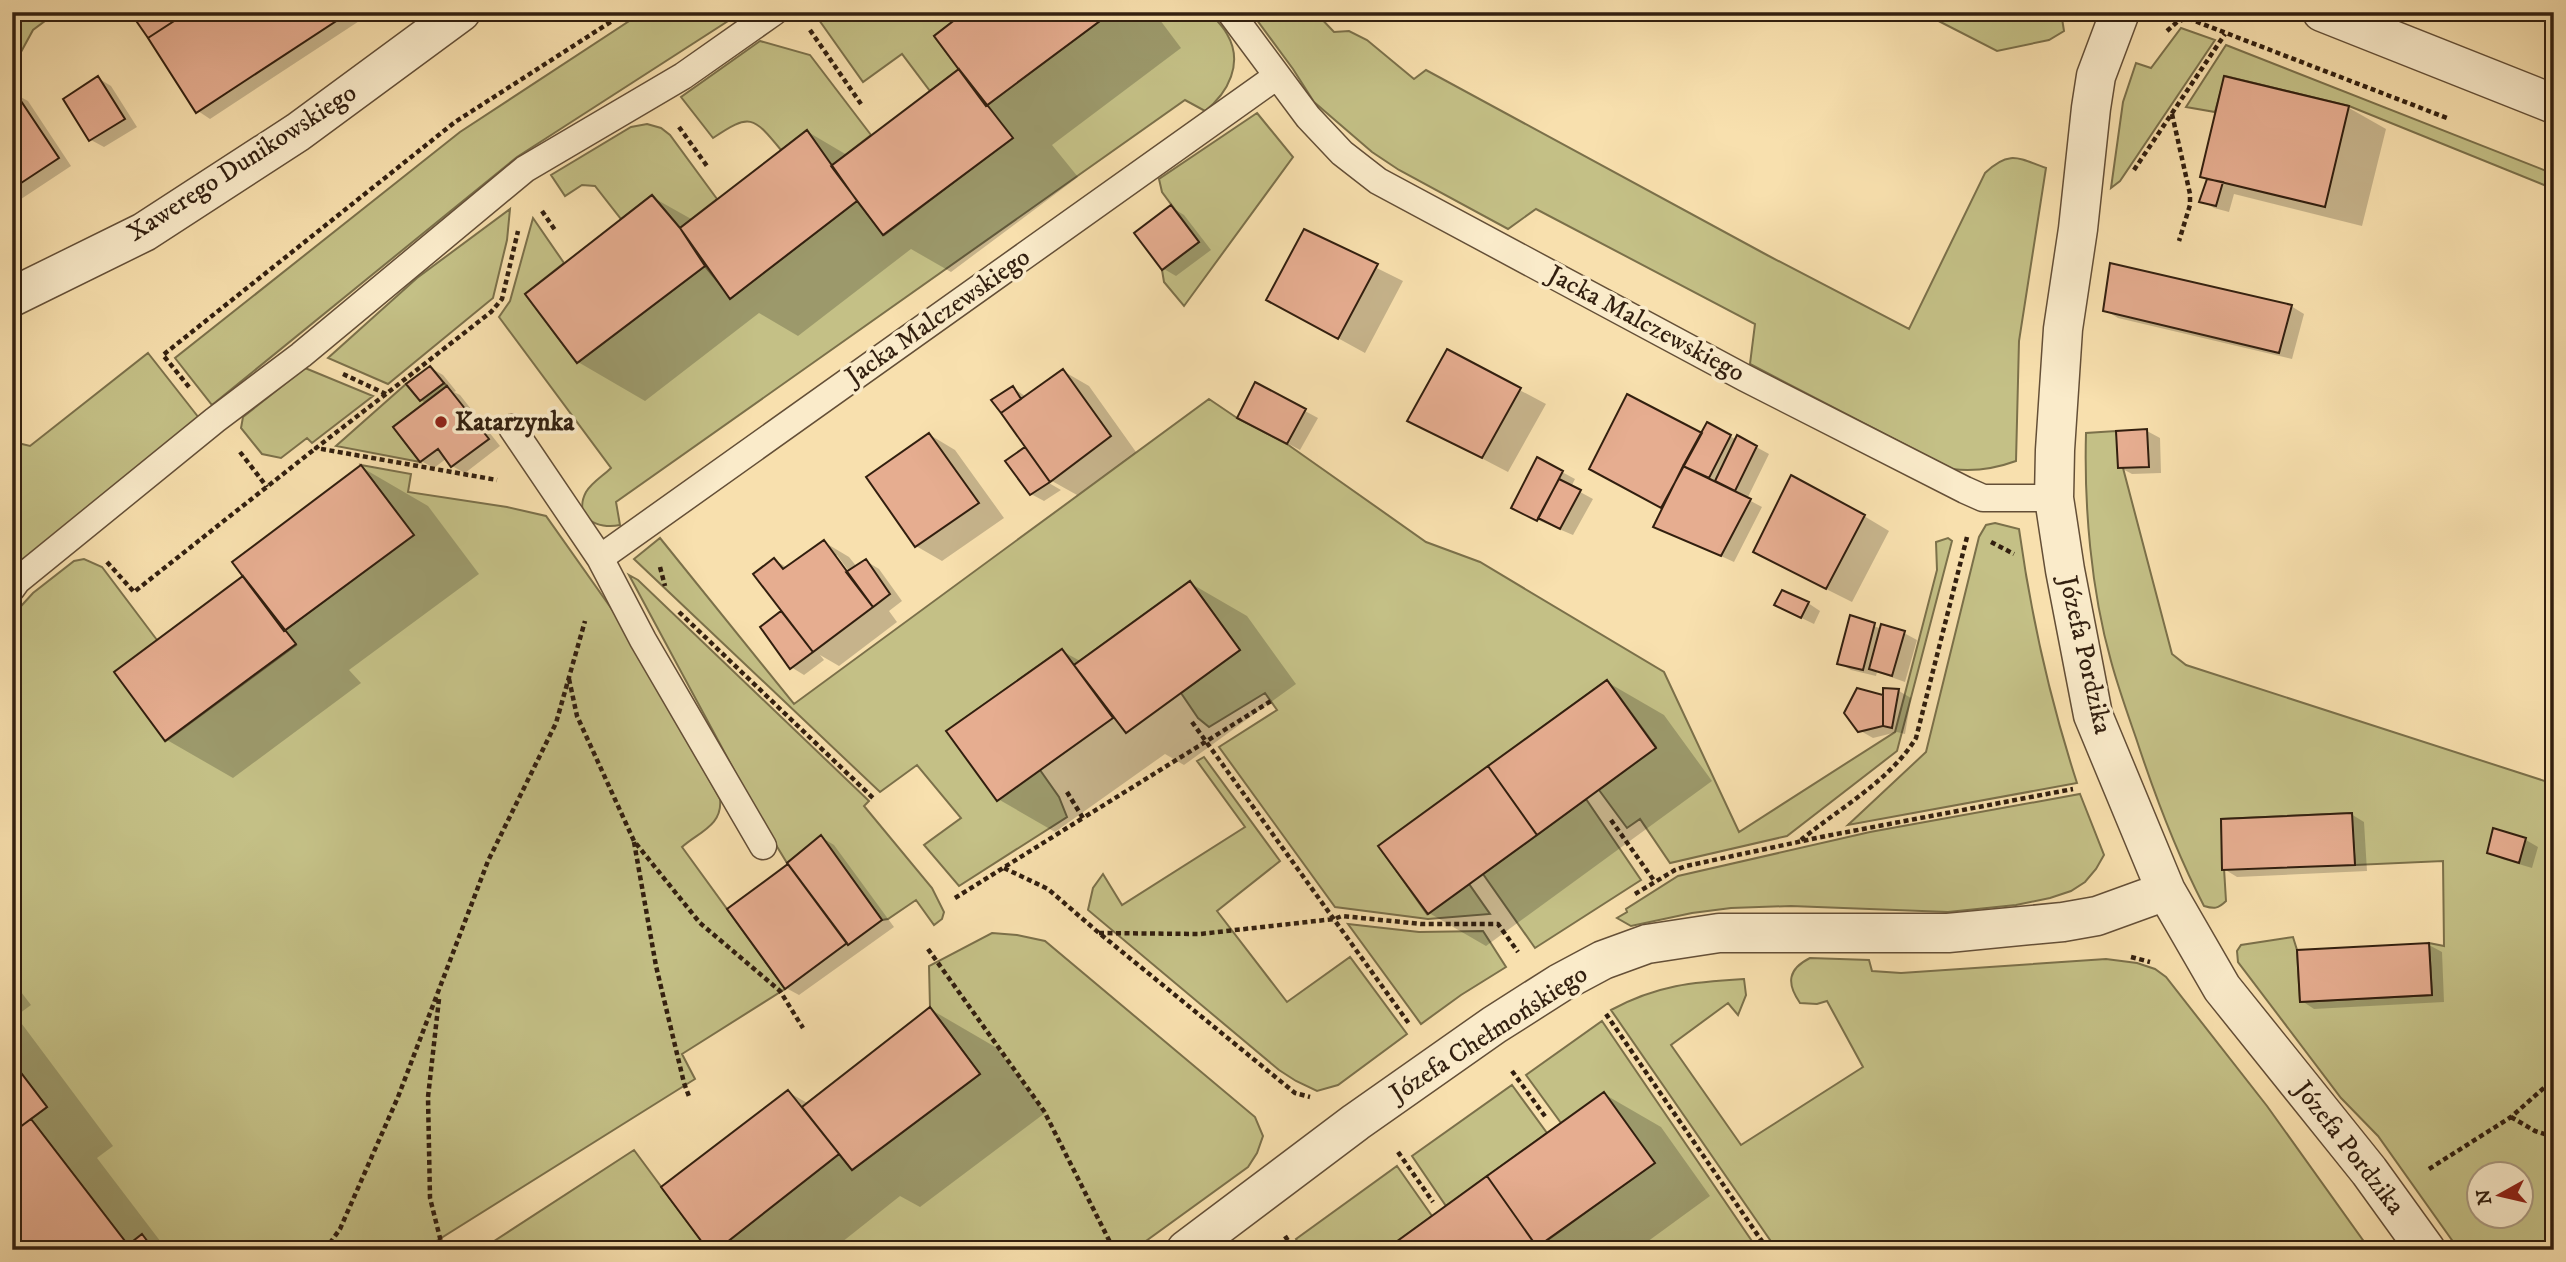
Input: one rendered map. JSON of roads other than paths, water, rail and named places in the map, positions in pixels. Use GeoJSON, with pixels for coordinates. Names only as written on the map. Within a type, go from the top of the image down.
{"type":"FeatureCollection","features":[{"type":"Feature","properties":{"kind":"street","name":"Xawerego Dunikowskiego"},"geometry":{"type":"LineString","coordinates":[[12,297],[144,232],[298,132],[461,12]]}},
{"type":"Feature","properties":{"kind":"street"},"geometry":{"type":"LineString","coordinates":[[2322,12],[2554,104]]}},
{"type":"Feature","properties":{"kind":"street","name":"Józefa Pordzika"},"geometry":{"type":"LineString","coordinates":[[2113,26],[2096,76],[2063,329],[2055,450],[2054,498],[2078,648],[2093,715],[2166,891],[2222,988],[2385,1193],[2426,1250]]}},
{"type":"Feature","properties":{"kind":"street","name":"Józefa Chełmońskiego"},"geometry":{"type":"LineString","coordinates":[[1186,1250],[1356,1122],[1494,1025],[1560,983],[1603,960],[1647,944],[1719,933],[1948,933],[2063,922],[2096,916],[2166,891]]}},
{"type":"Feature","properties":{"kind":"lane"},"geometry":{"type":"LineString","coordinates":[[12,588],[17,581],[215,420],[300,355],[525,169],[682,76],[774,12]]}},
{"type":"Feature","properties":{"kind":"lane","name":"Jacka Malczewskiego"},"geometry":{"type":"LineString","coordinates":[[1230,12],[1308,117],[1342,153],[1378,181],[1965,491],[1983,498],[2054,498]]}},
{"type":"Feature","properties":{"kind":"lane","name":"Jacka Malczewskiego"},"geometry":{"type":"LineString","coordinates":[[600,558],[1277,76]]}},
{"type":"Feature","properties":{"kind":"lane"},"geometry":{"type":"LineString","coordinates":[[512,428],[600,558],[643,640],[763,846]]}},
{"type":"Feature","properties":{"kind":"place","name":"Katarzynka"},"geometry":{"type":"Point","coordinates":[441,422]}}]}
